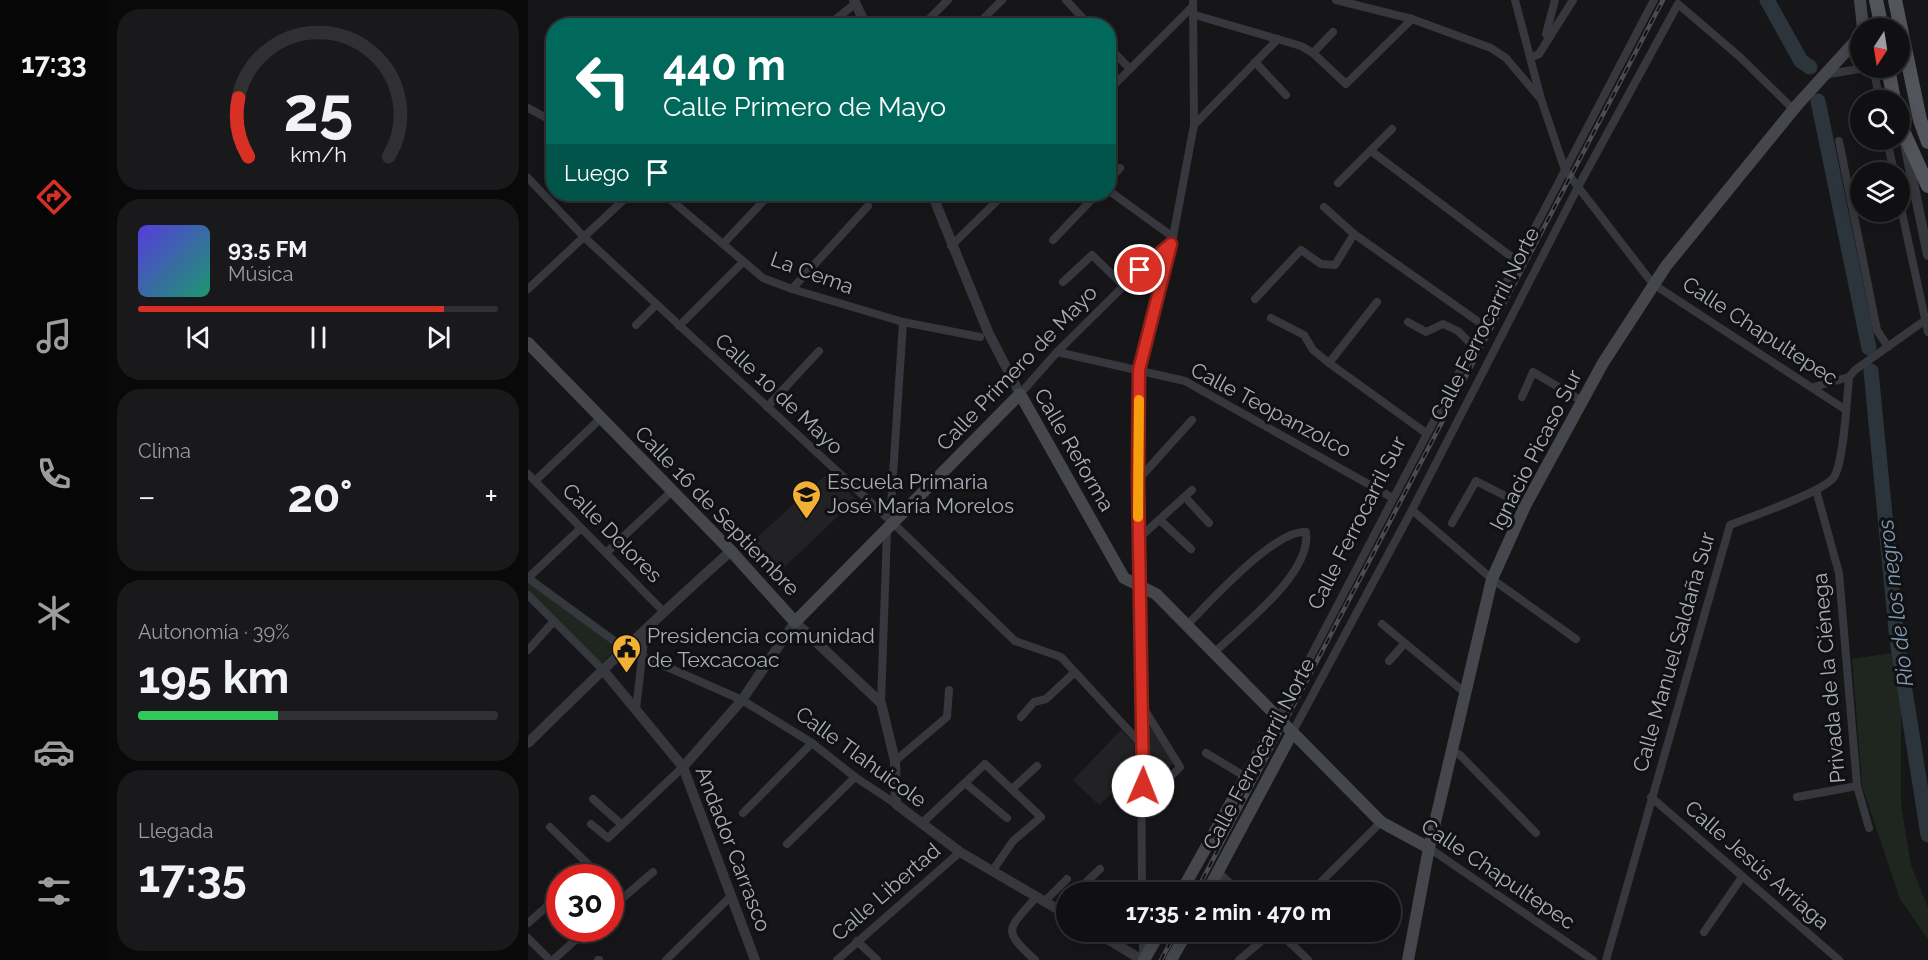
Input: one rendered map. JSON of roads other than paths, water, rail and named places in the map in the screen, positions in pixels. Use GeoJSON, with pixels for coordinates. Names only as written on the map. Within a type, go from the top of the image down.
{"type":"FeatureCollection","features":[{"type":"Feature","properties":{"kind":"main road"},"geometry":{"type":"LineString","coordinates":[[1860,0],[1862,18]]}},
{"type":"Feature","properties":{"kind":"main road"},"geometry":{"type":"LineString","coordinates":[[1876,0],[1880,18]]}},
{"type":"Feature","properties":{"kind":"main road"},"geometry":{"type":"LineString","coordinates":[[1899,3],[1928,142]]}},
{"type":"Feature","properties":{"kind":"main road","name":"Ignacio Picaso Sur"},"geometry":{"type":"LineString","coordinates":[[1408,960],[1429,848],[1492,579],[1526,506],[1582,400],[1653,284],[1794,110],[1850,47]]}},
{"type":"Feature","properties":{"kind":"main road"},"geometry":{"type":"LineString","coordinates":[[1910,147],[1928,186]]}},
{"type":"Feature","properties":{"kind":"main road","name":"Calle 16 de Septiembre"},"geometry":{"type":"LineString","coordinates":[[528,343],[731,551],[795,622]]}},
{"type":"Feature","properties":{"kind":"main road","name":"Calle Primero de Mayo"},"geometry":{"type":"LineString","coordinates":[[795,622],[1020,394]]}},
{"type":"Feature","properties":{"kind":"main road","name":"Calle Reforma"},"geometry":{"type":"LineString","coordinates":[[1020,394],[1124,578],[1156,594],[1292,733]]}},
{"type":"Feature","properties":{"kind":"main road","name":"Calle Ferrocarril Sur"},"geometry":{"type":"LineString","coordinates":[[1187,882],[1278,719]]}},
{"type":"Feature","properties":{"kind":"main road","name":"Calle Chapultepec"},"geometry":{"type":"LineString","coordinates":[[1292,733],[1381,822],[1429,848]]}},
{"type":"Feature","properties":{"kind":"main road","name":"Calle Ferrocarril Norte"},"geometry":{"type":"LineString","coordinates":[[1212,882],[1292,733]]}},
{"type":"Feature","properties":{"kind":"main road"},"geometry":{"type":"LineString","coordinates":[[1143,960],[1154,942]]}},
{"type":"Feature","properties":{"kind":"main road"},"geometry":{"type":"LineString","coordinates":[[1172,960],[1181,942]]}},
{"type":"Feature","properties":{"kind":"street"},"geometry":{"type":"LineString","coordinates":[[930,18],[948,0]]}},
{"type":"Feature","properties":{"kind":"street"},"geometry":{"type":"LineString","coordinates":[[984,18],[1002,0]]}},
{"type":"Feature","properties":{"kind":"street"},"geometry":{"type":"LineString","coordinates":[[1066,0],[1083,18]]}},
{"type":"Feature","properties":{"kind":"street"},"geometry":{"type":"LineString","coordinates":[[1074,8],[1082,0]]}},
{"type":"Feature","properties":{"kind":"street"},"geometry":{"type":"LineString","coordinates":[[1336,0],[1412,20],[1491,48],[1506,58],[1541,99]]}},
{"type":"Feature","properties":{"kind":"street","name":"Calle Chapultepec"},"geometry":{"type":"LineString","coordinates":[[1515,0],[1541,99],[1565,170],[1653,284],[1814,387],[1845,410]]}},
{"type":"Feature","properties":{"kind":"street"},"geometry":{"type":"LineString","coordinates":[[1555,0],[1556,19]]}},
{"type":"Feature","properties":{"kind":"street"},"geometry":{"type":"LineString","coordinates":[[1530,58],[1539,54],[1556,19],[1573,0]]}},
{"type":"Feature","properties":{"kind":"street","name":"Calle Ferrocarril Sur"},"geometry":{"type":"LineString","coordinates":[[1278,719],[1654,0]]}},
{"type":"Feature","properties":{"kind":"street"},"geometry":{"type":"LineString","coordinates":[[836,18],[855,2],[862,18]]}},
{"type":"Feature","properties":{"kind":"street","name":"Calle Ferrocarril Norte"},"geometry":{"type":"LineString","coordinates":[[1292,733],[1412,510],[1578,188],[1678,4],[1740,57],[1794,110]]}},
{"type":"Feature","properties":{"kind":"street"},"geometry":{"type":"LineString","coordinates":[[1194,7],[1301,46],[1313,53],[1342,83],[1348,83],[1412,20]]}},
{"type":"Feature","properties":{"kind":"street"},"geometry":{"type":"LineString","coordinates":[[1116,83],[1194,7]]}},
{"type":"Feature","properties":{"kind":"street"},"geometry":{"type":"LineString","coordinates":[[1142,882],[1143,707],[1138,539],[1139,370],[1172,241],[1194,124],[1194,7]]}},
{"type":"Feature","properties":{"kind":"street"},"geometry":{"type":"LineString","coordinates":[[1313,53],[1333,32]]}},
{"type":"Feature","properties":{"kind":"street"},"geometry":{"type":"LineString","coordinates":[[1194,124],[1278,39]]}},
{"type":"Feature","properties":{"kind":"street"},"geometry":{"type":"LineString","coordinates":[[1116,54],[1130,69]]}},
{"type":"Feature","properties":{"kind":"street"},"geometry":{"type":"LineString","coordinates":[[1255,62],[1286,95]]}},
{"type":"Feature","properties":{"kind":"street"},"geometry":{"type":"LineString","coordinates":[[1824,75],[1850,70]]}},
{"type":"Feature","properties":{"kind":"street"},"geometry":{"type":"LineString","coordinates":[[528,108],[546,118]]}},
{"type":"Feature","properties":{"kind":"street"},"geometry":{"type":"LineString","coordinates":[[1338,183],[1392,129]]}},
{"type":"Feature","properties":{"kind":"street"},"geometry":{"type":"LineString","coordinates":[[1839,141],[1877,330],[1888,347]]}},
{"type":"Feature","properties":{"kind":"street"},"geometry":{"type":"LineString","coordinates":[[1906,150],[1928,255]]}},
{"type":"Feature","properties":{"kind":"street"},"geometry":{"type":"LineString","coordinates":[[1371,151],[1517,261]]}},
{"type":"Feature","properties":{"kind":"street"},"geometry":{"type":"LineString","coordinates":[[1116,172],[1120,168]]}},
{"type":"Feature","properties":{"kind":"street","name":"Calle 10 de Mayo"},"geometry":{"type":"LineString","coordinates":[[528,178],[546,197]]}},
{"type":"Feature","properties":{"kind":"street"},"geometry":{"type":"LineString","coordinates":[[1116,196],[1172,241]]}},
{"type":"Feature","properties":{"kind":"street","name":"Calle 10 de Mayo"},"geometry":{"type":"LineString","coordinates":[[550,201],[584,237],[1015,641],[1061,657],[1143,746]]}},
{"type":"Feature","properties":{"kind":"street"},"geometry":{"type":"LineString","coordinates":[[528,289],[623,201]]}},
{"type":"Feature","properties":{"kind":"street","name":"La Cema"},"geometry":{"type":"LineString","coordinates":[[672,201],[762,278],[903,322],[980,337]]}},
{"type":"Feature","properties":{"kind":"street"},"geometry":{"type":"LineString","coordinates":[[723,244],[763,201]]}},
{"type":"Feature","properties":{"kind":"street","name":"Calle Reforma"},"geometry":{"type":"LineString","coordinates":[[935,201],[951,246],[1008,376],[1020,394]]}},
{"type":"Feature","properties":{"kind":"street"},"geometry":{"type":"LineString","coordinates":[[951,246],[997,201]]}},
{"type":"Feature","properties":{"kind":"street"},"geometry":{"type":"LineString","coordinates":[[1053,240],[1090,201]]}},
{"type":"Feature","properties":{"kind":"street"},"geometry":{"type":"LineString","coordinates":[[792,289],[868,206]]}},
{"type":"Feature","properties":{"kind":"street"},"geometry":{"type":"LineString","coordinates":[[1324,207],[1354,234],[1483,325]]}},
{"type":"Feature","properties":{"kind":"street"},"geometry":{"type":"LineString","coordinates":[[1904,222],[1928,332]]}},
{"type":"Feature","properties":{"kind":"street"},"geometry":{"type":"LineString","coordinates":[[1255,299],[1301,250],[1321,264],[1335,265],[1354,234]]}},
{"type":"Feature","properties":{"kind":"street","name":"Calle Primero de Mayo"},"geometry":{"type":"LineString","coordinates":[[1020,394],[1057,352],[1172,241]]}},
{"type":"Feature","properties":{"kind":"street"},"geometry":{"type":"LineString","coordinates":[[1063,282],[1092,255],[1124,286]]}},
{"type":"Feature","properties":{"kind":"street"},"geometry":{"type":"LineString","coordinates":[[680,326],[743,262]]}},
{"type":"Feature","properties":{"kind":"street"},"geometry":{"type":"LineString","coordinates":[[1329,363],[1377,302]]}},
{"type":"Feature","properties":{"kind":"street"},"geometry":{"type":"LineString","coordinates":[[636,325],[656,305]]}},
{"type":"Feature","properties":{"kind":"street"},"geometry":{"type":"LineString","coordinates":[[1271,318],[1304,334],[1313,350],[1329,363],[1426,433]]}},
{"type":"Feature","properties":{"kind":"street"},"geometry":{"type":"LineString","coordinates":[[1814,387],[1849,377],[1855,370],[1924,321]]}},
{"type":"Feature","properties":{"kind":"street"},"geometry":{"type":"LineString","coordinates":[[896,804],[895,761],[881,703],[903,322]]}},
{"type":"Feature","properties":{"kind":"street"},"geometry":{"type":"LineString","coordinates":[[1408,322],[1422,331],[1443,324],[1452,327],[1472,345]]}},
{"type":"Feature","properties":{"kind":"street"},"geometry":{"type":"LineString","coordinates":[[767,407],[819,351]]}},
{"type":"Feature","properties":{"kind":"street","name":"Calle Teopanzolco"},"geometry":{"type":"LineString","coordinates":[[1057,352],[1185,381],[1393,498]]}},
{"type":"Feature","properties":{"kind":"street"},"geometry":{"type":"LineString","coordinates":[[1522,397],[1533,372],[1582,400]]}},
{"type":"Feature","properties":{"kind":"street","name":"Calle Manuel Saldaña Sur"},"geometry":{"type":"LineString","coordinates":[[1606,960],[1730,525],[1816,490],[1834,478],[1839,458],[1849,377]]}},
{"type":"Feature","properties":{"kind":"street","name":"Calle Dolores"},"geometry":{"type":"LineString","coordinates":[[535,481],[601,418]]}},
{"type":"Feature","properties":{"kind":"street"},"geometry":{"type":"LineString","coordinates":[[1138,480],[1192,420]]}},
{"type":"Feature","properties":{"kind":"street","name":"Calle Dolores"},"geometry":{"type":"LineString","coordinates":[[528,474],[663,611]]}},
{"type":"Feature","properties":{"kind":"street"},"geometry":{"type":"LineString","coordinates":[[1452,523],[1476,481],[1526,506]]}},
{"type":"Feature","properties":{"kind":"street"},"geometry":{"type":"LineString","coordinates":[[1138,539],[1192,490]]}},
{"type":"Feature","properties":{"kind":"street","name":"Privada de la Ciénega"},"geometry":{"type":"LineString","coordinates":[[1816,490],[1839,573],[1857,786],[1869,828]]}},
{"type":"Feature","properties":{"kind":"street"},"geometry":{"type":"LineString","coordinates":[[606,553],[672,491]]}},
{"type":"Feature","properties":{"kind":"street"},"geometry":{"type":"LineString","coordinates":[[1185,497],[1209,523]]}},
{"type":"Feature","properties":{"kind":"street"},"geometry":{"type":"LineString","coordinates":[[1412,510],[1492,579],[1576,639]]}},
{"type":"Feature","properties":{"kind":"street"},"geometry":{"type":"LineString","coordinates":[[1160,520],[1191,549]]}},
{"type":"Feature","properties":{"kind":"street"},"geometry":{"type":"LineString","coordinates":[[528,578],[581,528]]}},
{"type":"Feature","properties":{"kind":"street"},"geometry":{"type":"LineString","coordinates":[[1187,625],[1245,567],[1279,539],[1291,533],[1306,532],[1305,553],[1296,571],[1214,653]]}},
{"type":"Feature","properties":{"kind":"street"},"geometry":{"type":"LineString","coordinates":[[528,742],[624,648],[645,632],[663,611],[731,551]]}},
{"type":"Feature","properties":{"kind":"street","name":"Calle Tlahuicole"},"geometry":{"type":"LineString","coordinates":[[528,578],[624,648],[742,700],[812,743],[855,777],[896,804],[960,852],[1056,904]]}},
{"type":"Feature","properties":{"kind":"street"},"geometry":{"type":"LineString","coordinates":[[528,595],[603,670]]}},
{"type":"Feature","properties":{"kind":"street"},"geometry":{"type":"LineString","coordinates":[[528,650],[554,621]]}},
{"type":"Feature","properties":{"kind":"street","name":"Calle Primero de Mayo"},"geometry":{"type":"LineString","coordinates":[[683,767],[742,700],[795,622]]}},
{"type":"Feature","properties":{"kind":"street","name":"Calle 16 de Septiembre"},"geometry":{"type":"LineString","coordinates":[[795,622],[881,703]]}},
{"type":"Feature","properties":{"kind":"street"},"geometry":{"type":"LineString","coordinates":[[1382,624],[1464,692]]}},
{"type":"Feature","properties":{"kind":"street"},"geometry":{"type":"LineString","coordinates":[[636,710],[645,632]]}},
{"type":"Feature","properties":{"kind":"street"},"geometry":{"type":"LineString","coordinates":[[1389,661],[1404,644]]}},
{"type":"Feature","properties":{"kind":"street","name":"Andador Carrasco"},"geometry":{"type":"LineString","coordinates":[[603,670],[683,767],[755,960]]}},
{"type":"Feature","properties":{"kind":"street"},"geometry":{"type":"LineString","coordinates":[[1021,717],[1034,702],[1046,699],[1075,672]]}},
{"type":"Feature","properties":{"kind":"street"},"geometry":{"type":"LineString","coordinates":[[895,761],[947,717],[949,690]]}},
{"type":"Feature","properties":{"kind":"street"},"geometry":{"type":"LineString","coordinates":[[1143,707],[1180,767],[1143,806]]}},
{"type":"Feature","properties":{"kind":"street"},"geometry":{"type":"LineString","coordinates":[[743,813],[812,743]]}},
{"type":"Feature","properties":{"kind":"street"},"geometry":{"type":"LineString","coordinates":[[1451,750],[1460,755],[1536,832]]}},
{"type":"Feature","properties":{"kind":"street"},"geometry":{"type":"LineString","coordinates":[[1206,753],[1246,777]]}},
{"type":"Feature","properties":{"kind":"street"},"geometry":{"type":"LineString","coordinates":[[921,824],[985,764],[1041,817],[1013,841],[993,870]]}},
{"type":"Feature","properties":{"kind":"street"},"geometry":{"type":"LineString","coordinates":[[1012,789],[1037,766]]}},
{"type":"Feature","properties":{"kind":"street"},"geometry":{"type":"LineString","coordinates":[[591,824],[608,838],[683,767]]}},
{"type":"Feature","properties":{"kind":"street"},"geometry":{"type":"LineString","coordinates":[[787,844],[855,777]]}},
{"type":"Feature","properties":{"kind":"street"},"geometry":{"type":"LineString","coordinates":[[965,783],[1007,818]]}},
{"type":"Feature","properties":{"kind":"street"},"geometry":{"type":"LineString","coordinates":[[1797,797],[1857,786]]}},
{"type":"Feature","properties":{"kind":"street","name":"Calle Jesús Arriaga"},"geometry":{"type":"LineString","coordinates":[[1651,797],[1839,960]]}},
{"type":"Feature","properties":{"kind":"street"},"geometry":{"type":"LineString","coordinates":[[593,799],[621,824]]}},
{"type":"Feature","properties":{"kind":"street"},"geometry":{"type":"LineString","coordinates":[[1321,882],[1381,822]]}},
{"type":"Feature","properties":{"kind":"street"},"geometry":{"type":"LineString","coordinates":[[550,827],[588,864]]}},
{"type":"Feature","properties":{"kind":"street","name":"Calle Chapultepec"},"geometry":{"type":"LineString","coordinates":[[1429,848],[1593,960]]}},
{"type":"Feature","properties":{"kind":"street","name":"Calle Libertad"},"geometry":{"type":"LineString","coordinates":[[837,960],[960,852]]}},
{"type":"Feature","properties":{"kind":"street"},"geometry":{"type":"LineString","coordinates":[[1086,882],[1100,869]]}},
{"type":"Feature","properties":{"kind":"street"},"geometry":{"type":"LineString","coordinates":[[624,897],[653,872]]}},
{"type":"Feature","properties":{"kind":"street"},"geometry":{"type":"LineString","coordinates":[[1218,872],[1228,882]]}},
{"type":"Feature","properties":{"kind":"street"},"geometry":{"type":"LineString","coordinates":[[1704,932],[1742,877]]}},
{"type":"Feature","properties":{"kind":"street"},"geometry":{"type":"LineString","coordinates":[[1035,960],[1014,942],[1011,927],[1042,898],[1067,879]]}},
{"type":"Feature","properties":{"kind":"street"},"geometry":{"type":"LineString","coordinates":[[666,960],[730,897]]}},
{"type":"Feature","properties":{"kind":"street"},"geometry":{"type":"LineString","coordinates":[[528,923],[546,907]]}},
{"type":"Feature","properties":{"kind":"street"},"geometry":{"type":"LineString","coordinates":[[528,938],[552,960],[573,942]]}},
{"type":"Feature","properties":{"kind":"street"},"geometry":{"type":"LineString","coordinates":[[857,941],[877,960]]}},
{"type":"Feature","properties":{"kind":"street"},"geometry":{"type":"LineString","coordinates":[[1113,942],[1143,960]]}},
{"type":"Feature","properties":{"kind":"street"},"geometry":{"type":"LineString","coordinates":[[1143,942],[1143,960]]}},
{"type":"Feature","properties":{"kind":"street"},"geometry":{"type":"LineString","coordinates":[[1239,960],[1260,942]]}},
{"type":"Feature","properties":{"kind":"street"},"geometry":{"type":"LineString","coordinates":[[1289,942],[1308,960]]}},
{"type":"Feature","properties":{"kind":"waterway","name":"Rio de los negros"},"geometry":{"type":"LineString","coordinates":[[1767,0],[1801,61],[1810,67]]}},
{"type":"Feature","properties":{"kind":"waterway","name":"Rio de los negros"},"geometry":{"type":"LineString","coordinates":[[1818,101],[1869,348]]}},
{"type":"Feature","properties":{"kind":"waterway","name":"Rio de los negros"},"geometry":{"type":"LineString","coordinates":[[1871,371],[1897,640],[1928,835]]}},
{"type":"Feature","properties":{"kind":"railway"},"geometry":{"type":"LineString","coordinates":[[1201,882],[1663,0]]}},
{"type":"Feature","properties":{"kind":"railway"},"geometry":{"type":"LineString","coordinates":[[1161,960],[1171,942]]}},
{"type":"Feature","properties":{"kind":"place","name":"Escuela Primaria José María Morelos"},"geometry":{"type":"Point","coordinates":[806,520]}},
{"type":"Feature","properties":{"kind":"place","name":"Presidencia comunidad de Texcacoac"},"geometry":{"type":"Point","coordinates":[626,674]}}]}
